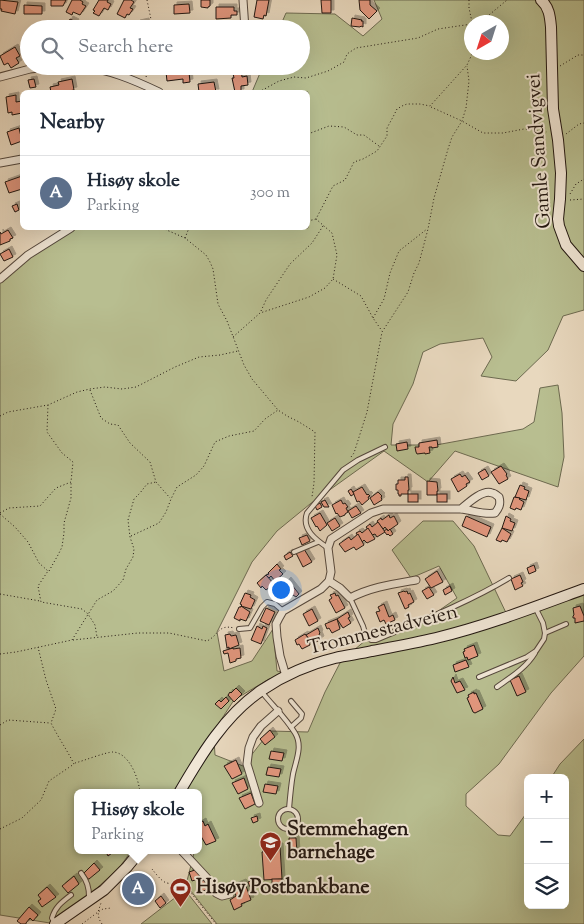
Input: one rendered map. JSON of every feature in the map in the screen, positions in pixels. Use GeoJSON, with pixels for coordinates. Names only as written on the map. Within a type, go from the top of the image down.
{"type":"FeatureCollection","features":[{"type":"Feature","properties":{"kind":"main road","name":"Gamle Sandvigvei"},"geometry":{"type":"LineString","coordinates":[[541,0],[546,4],[550,17],[553,109],[562,173],[558,212],[559,226],[566,245],[584,266]]}},
{"type":"Feature","properties":{"kind":"main road","name":"Trommestadveien"},"geometry":{"type":"LineString","coordinates":[[182,789],[208,747],[245,703],[286,676],[333,658],[436,638],[494,621],[584,589]]}},
{"type":"Feature","properties":{"kind":"main road"},"geometry":{"type":"LineString","coordinates":[[55,924],[104,890],[138,854]]}},
{"type":"Feature","properties":{"kind":"street"},"geometry":{"type":"LineString","coordinates":[[243,0],[244,20]]}},
{"type":"Feature","properties":{"kind":"street"},"geometry":{"type":"LineString","coordinates":[[0,77],[20,72]]}},
{"type":"Feature","properties":{"kind":"street"},"geometry":{"type":"LineString","coordinates":[[119,75],[155,90]]}},
{"type":"Feature","properties":{"kind":"street"},"geometry":{"type":"LineString","coordinates":[[0,162],[20,159]]}},
{"type":"Feature","properties":{"kind":"street"},"geometry":{"type":"LineString","coordinates":[[0,279],[28,255],[68,230]]}},
{"type":"Feature","properties":{"kind":"street"},"geometry":{"type":"LineString","coordinates":[[286,676],[276,637],[276,624],[283,611],[321,590],[329,581],[331,572],[328,548],[332,540],[370,513],[383,509],[461,509],[486,514],[494,513],[498,509],[499,497],[492,492],[485,493],[461,509]]}},
{"type":"Feature","properties":{"kind":"street"},"geometry":{"type":"LineString","coordinates":[[329,581],[350,598],[360,592],[377,587],[416,580]]}},
{"type":"Feature","properties":{"kind":"street"},"geometry":{"type":"LineString","coordinates":[[260,803],[247,764],[249,748],[260,726],[278,711]]}},
{"type":"Feature","properties":{"kind":"street"},"geometry":{"type":"LineString","coordinates":[[185,854],[207,878],[216,893],[222,896],[230,894]]}},
{"type":"Feature","properties":{"kind":"lane"},"geometry":{"type":"LineString","coordinates":[[328,548],[312,536],[306,525],[305,518],[307,513],[343,470],[358,460],[385,447]]}},
{"type":"Feature","properties":{"kind":"lane"},"geometry":{"type":"LineString","coordinates":[[294,552],[318,542]]}},
{"type":"Feature","properties":{"kind":"lane"},"geometry":{"type":"LineString","coordinates":[[350,598],[366,636],[370,640],[376,640],[461,604],[509,578]]}},
{"type":"Feature","properties":{"kind":"lane"},"geometry":{"type":"LineString","coordinates":[[240,629],[250,628],[267,602],[275,604],[283,611]]}},
{"type":"Feature","properties":{"kind":"lane"},"geometry":{"type":"LineString","coordinates":[[497,687],[531,660],[544,640],[545,633],[535,607]]}},
{"type":"Feature","properties":{"kind":"lane"},"geometry":{"type":"LineString","coordinates":[[545,633],[566,624]]}},
{"type":"Feature","properties":{"kind":"lane"},"geometry":{"type":"LineString","coordinates":[[479,677],[536,651]]}},
{"type":"Feature","properties":{"kind":"lane"},"geometry":{"type":"LineString","coordinates":[[261,691],[296,734],[299,746],[293,774],[289,809]]}},
{"type":"Feature","properties":{"kind":"lane"},"geometry":{"type":"LineString","coordinates":[[291,702],[302,714],[301,718],[291,727]]}},
{"type":"Feature","properties":{"kind":"lane"},"geometry":{"type":"LineString","coordinates":[[289,809],[295,811],[298,820],[293,828],[286,829],[278,823],[278,816],[282,810],[289,809]]}},
{"type":"Feature","properties":{"kind":"lane"},"geometry":{"type":"LineString","coordinates":[[81,873],[88,886],[90,900]]}},
{"type":"Feature","properties":{"kind":"lane"},"geometry":{"type":"LineString","coordinates":[[55,924],[52,918],[54,913],[60,904],[71,895]]}},
{"type":"Feature","properties":{"kind":"path"},"geometry":{"type":"LineString","coordinates":[[147,0],[151,20]]}},
{"type":"Feature","properties":{"kind":"path"},"geometry":{"type":"LineString","coordinates":[[469,0],[470,15]]}},
{"type":"Feature","properties":{"kind":"path"},"geometry":{"type":"LineString","coordinates":[[489,15],[508,0]]}},
{"type":"Feature","properties":{"kind":"path"},"geometry":{"type":"LineString","coordinates":[[263,90],[279,81],[294,77],[306,78],[328,71],[344,62],[347,54],[356,48],[418,38],[438,29],[464,24]]}},
{"type":"Feature","properties":{"kind":"path"},"geometry":{"type":"LineString","coordinates":[[551,72],[578,55],[584,55]]}},
{"type":"Feature","properties":{"kind":"path"},"geometry":{"type":"LineString","coordinates":[[430,106],[469,60]]}},
{"type":"Feature","properties":{"kind":"path"},"geometry":{"type":"LineString","coordinates":[[343,470],[342,466],[354,453],[367,412],[382,332],[408,292],[419,263],[434,198],[452,137],[462,122],[466,108],[470,81],[467,65]]}},
{"type":"Feature","properties":{"kind":"path"},"geometry":{"type":"LineString","coordinates":[[143,84],[146,75]]}},
{"type":"Feature","properties":{"kind":"path"},"geometry":{"type":"LineString","coordinates":[[316,219],[333,186],[346,180],[354,162],[377,151],[387,136],[387,128],[397,109],[407,104],[430,106],[483,134],[503,133],[524,128],[558,137],[584,123]]}},
{"type":"Feature","properties":{"kind":"path"},"geometry":{"type":"LineString","coordinates":[[310,133],[329,126],[344,127],[357,135],[364,135],[380,146]]}},
{"type":"Feature","properties":{"kind":"path"},"geometry":{"type":"LineString","coordinates":[[560,199],[569,195],[576,184],[584,178]]}},
{"type":"Feature","properties":{"kind":"path"},"geometry":{"type":"LineString","coordinates":[[560,199],[584,199]]}},
{"type":"Feature","properties":{"kind":"path"},"geometry":{"type":"LineString","coordinates":[[260,312],[309,297],[325,288],[333,279],[337,255],[332,233],[316,219],[310,220]]}},
{"type":"Feature","properties":{"kind":"path"},"geometry":{"type":"LineString","coordinates":[[233,337],[260,312],[290,264],[312,243],[324,226]]}},
{"type":"Feature","properties":{"kind":"path"},"geometry":{"type":"LineString","coordinates":[[373,318],[384,299],[390,273],[399,251],[428,229]]}},
{"type":"Feature","properties":{"kind":"path"},"geometry":{"type":"LineString","coordinates":[[167,230],[185,238],[206,255],[213,269],[218,304],[228,321],[238,350],[252,379],[278,410],[315,432],[314,483],[311,508]]}},
{"type":"Feature","properties":{"kind":"path"},"geometry":{"type":"LineString","coordinates":[[185,238],[187,230]]}},
{"type":"Feature","properties":{"kind":"path"},"geometry":{"type":"LineString","coordinates":[[333,279],[361,296],[382,332]]}},
{"type":"Feature","properties":{"kind":"path"},"geometry":{"type":"LineString","coordinates":[[0,416],[8,412],[48,405],[77,392],[90,389],[136,387],[199,357],[220,356],[238,350]]}},
{"type":"Feature","properties":{"kind":"path"},"geometry":{"type":"LineString","coordinates":[[90,389],[101,418],[110,424],[118,425],[130,443],[150,462],[156,482],[170,499]]}},
{"type":"Feature","properties":{"kind":"path"},"geometry":{"type":"LineString","coordinates":[[41,602],[38,586],[62,547],[64,522],[70,498],[73,462],[62,453],[47,432],[48,405]]}},
{"type":"Feature","properties":{"kind":"path"},"geometry":{"type":"LineString","coordinates":[[130,537],[159,523],[177,487],[196,475],[204,466],[215,442],[229,436],[254,431],[265,419],[278,410]]}},
{"type":"Feature","properties":{"kind":"path"},"geometry":{"type":"LineString","coordinates":[[48,571],[39,563],[28,542],[0,514],[9,508],[40,506],[56,488],[72,482]]}},
{"type":"Feature","properties":{"kind":"path"},"geometry":{"type":"LineString","coordinates":[[72,640],[97,600],[113,591],[123,580],[126,569],[133,557],[134,549],[128,520],[134,499],[147,484],[156,482]]}},
{"type":"Feature","properties":{"kind":"path"},"geometry":{"type":"LineString","coordinates":[[0,594],[82,609],[88,614],[95,625],[97,637]]}},
{"type":"Feature","properties":{"kind":"path"},"geometry":{"type":"LineString","coordinates":[[0,654],[72,640],[138,633],[169,633],[207,641],[218,630],[227,626]]}},
{"type":"Feature","properties":{"kind":"path"},"geometry":{"type":"LineString","coordinates":[[340,648],[355,644],[366,636]]}},
{"type":"Feature","properties":{"kind":"path"},"geometry":{"type":"LineString","coordinates":[[38,647],[46,680],[56,709],[51,723],[74,764]]}},
{"type":"Feature","properties":{"kind":"path"},"geometry":{"type":"LineString","coordinates":[[0,725],[8,720],[51,723]]}},
{"type":"Feature","properties":{"kind":"path"},"geometry":{"type":"LineString","coordinates":[[0,829],[22,818],[41,800],[49,781],[74,764],[113,752],[123,756],[130,763],[139,782],[140,789]]}},
{"type":"Feature","properties":{"kind":"path"},"geometry":{"type":"LineString","coordinates":[[152,870],[164,882],[168,884],[181,884],[187,888],[216,924]]}},
{"type":"Feature","properties":{"kind":"path"},"geometry":{"type":"LineString","coordinates":[[82,924],[98,912],[111,908]]}},
{"type":"Feature","properties":{"kind":"path"},"geometry":{"type":"LineString","coordinates":[[98,912],[102,924]]}},
{"type":"Feature","properties":{"kind":"green space"},"geometry":{"type":"Polygon","coordinates":[[[374,0],[584,0],[584,310],[563,316],[548,350],[516,381],[481,376],[492,357],[483,338],[440,344],[423,352],[413,384],[393,424],[391,445],[436,445],[523,429],[534,422],[540,388],[558,385],[562,413],[564,457],[558,487],[455,451],[428,482],[384,451],[310,504],[277,531],[252,562],[217,632],[224,671],[252,661],[273,629],[277,671],[299,675],[269,679],[234,700],[217,726],[214,739],[215,755],[243,766],[270,731],[308,732],[341,661],[373,634],[410,625],[434,614],[457,598],[439,566],[411,578],[392,550],[423,521],[453,521],[474,546],[509,619],[584,589],[584,656],[551,693],[499,764],[466,794],[466,806],[498,835],[510,836],[524,817],[524,909],[569,909],[569,774],[554,774],[560,764],[584,739],[584,924],[217,924],[186,885],[194,854],[202,854],[202,789],[74,789],[74,854],[129,854],[119,868],[86,898],[50,923],[0,915],[0,278],[67,230],[310,230],[310,90],[253,90],[259,75],[310,75],[310,20],[283,20],[286,13],[335,14],[363,36],[382,19],[374,0]]]}},
{"type":"Feature","properties":{"kind":"green space","name":"Hisøy Postbankbane"},"geometry":{"type":"Polygon","coordinates":[[[185,890],[212,924],[141,924],[185,890]]]}},
{"type":"Feature","properties":{"kind":"building"},"geometry":{"type":"Polygon","coordinates":[[[0,0],[18,2],[15,14],[1,11],[0,0]]]}},
{"type":"Feature","properties":{"kind":"building"},"geometry":{"type":"Polygon","coordinates":[[[51,0],[66,0],[63,6],[51,6],[51,0]]]}},
{"type":"Feature","properties":{"kind":"building"},"geometry":{"type":"Polygon","coordinates":[[[72,0],[80,0],[86,6],[80,15],[73,12],[72,15],[66,12],[72,0]]]}},
{"type":"Feature","properties":{"kind":"building"},"geometry":{"type":"Polygon","coordinates":[[[99,0],[108,0],[107,2],[111,4],[108,10],[104,8],[99,16],[93,13],[95,11],[93,10],[99,0]]]}},
{"type":"Feature","properties":{"kind":"building"},"geometry":{"type":"Polygon","coordinates":[[[124,0],[134,2],[130,8],[133,9],[125,18],[117,14],[124,0]]]}},
{"type":"Feature","properties":{"kind":"building"},"geometry":{"type":"Polygon","coordinates":[[[201,0],[210,0],[210,6],[208,8],[201,7],[201,0]]]}},
{"type":"Feature","properties":{"kind":"building"},"geometry":{"type":"Polygon","coordinates":[[[257,0],[269,0],[266,16],[264,15],[263,19],[254,17],[257,0]]]}},
{"type":"Feature","properties":{"kind":"building"},"geometry":{"type":"Polygon","coordinates":[[[321,0],[331,0],[331,13],[322,13],[321,0]]]}},
{"type":"Feature","properties":{"kind":"building"},"geometry":{"type":"Polygon","coordinates":[[[359,0],[370,0],[370,5],[377,11],[369,19],[360,10],[359,0]]]}},
{"type":"Feature","properties":{"kind":"building"},"geometry":{"type":"Polygon","coordinates":[[[189,4],[190,13],[174,14],[174,5],[189,4]]]}},
{"type":"Feature","properties":{"kind":"building"},"geometry":{"type":"Polygon","coordinates":[[[24,5],[42,6],[42,14],[24,14],[24,5]]]}},
{"type":"Feature","properties":{"kind":"building"},"geometry":{"type":"Polygon","coordinates":[[[216,7],[234,7],[237,15],[231,15],[231,18],[216,19],[216,7]]]}},
{"type":"Feature","properties":{"kind":"building"},"geometry":{"type":"Polygon","coordinates":[[[352,18],[362,20],[363,27],[351,26],[352,18]]]}},
{"type":"Feature","properties":{"kind":"building"},"geometry":{"type":"Polygon","coordinates":[[[15,47],[20,56],[16,58],[19,63],[11,68],[8,63],[4,65],[0,56],[15,47]]]}},
{"type":"Feature","properties":{"kind":"building"},"geometry":{"type":"Polygon","coordinates":[[[166,75],[189,75],[190,82],[183,83],[183,79],[167,81],[166,75]]]}},
{"type":"Feature","properties":{"kind":"building"},"geometry":{"type":"Polygon","coordinates":[[[233,75],[247,76],[248,85],[241,86],[241,90],[235,90],[232,78],[234,78],[233,75]]]}},
{"type":"Feature","properties":{"kind":"building"},"geometry":{"type":"Polygon","coordinates":[[[34,79],[36,87],[30,88],[28,80],[34,79]]]}},
{"type":"Feature","properties":{"kind":"building"},"geometry":{"type":"Polygon","coordinates":[[[72,79],[74,90],[51,90],[50,87],[59,85],[58,82],[72,79]]]}},
{"type":"Feature","properties":{"kind":"building"},"geometry":{"type":"Polygon","coordinates":[[[214,82],[216,90],[199,90],[198,84],[214,82]]]}},
{"type":"Feature","properties":{"kind":"building"},"geometry":{"type":"Polygon","coordinates":[[[16,95],[16,102],[20,101],[20,113],[12,115],[12,112],[8,113],[6,97],[16,95]]]}},
{"type":"Feature","properties":{"kind":"building"},"geometry":{"type":"Polygon","coordinates":[[[19,128],[20,142],[11,145],[7,132],[19,128]]]}},
{"type":"Feature","properties":{"kind":"building"},"geometry":{"type":"Polygon","coordinates":[[[20,177],[20,190],[9,193],[5,182],[20,177]]]}},
{"type":"Feature","properties":{"kind":"building"},"geometry":{"type":"Polygon","coordinates":[[[17,204],[19,210],[15,212],[12,206],[17,204]]]}},
{"type":"Feature","properties":{"kind":"building"},"geometry":{"type":"Polygon","coordinates":[[[8,230],[13,238],[0,245],[0,232],[1,234],[8,230]]]}},
{"type":"Feature","properties":{"kind":"building"},"geometry":{"type":"Polygon","coordinates":[[[9,249],[13,257],[4,261],[0,254],[9,249]]]}},
{"type":"Feature","properties":{"kind":"building"},"geometry":{"type":"Polygon","coordinates":[[[437,440],[438,447],[429,447],[430,453],[417,454],[415,447],[419,447],[419,443],[437,440]]]}},
{"type":"Feature","properties":{"kind":"building"},"geometry":{"type":"Polygon","coordinates":[[[407,442],[408,449],[397,451],[396,444],[407,442]]]}},
{"type":"Feature","properties":{"kind":"building"},"geometry":{"type":"Polygon","coordinates":[[[501,466],[508,479],[499,484],[491,472],[501,466]]]}},
{"type":"Feature","properties":{"kind":"building"},"geometry":{"type":"Polygon","coordinates":[[[485,469],[489,476],[482,480],[478,473],[485,469]]]}},
{"type":"Feature","properties":{"kind":"building"},"geometry":{"type":"Polygon","coordinates":[[[460,474],[462,477],[465,475],[470,482],[458,492],[451,479],[460,474]]]}},
{"type":"Feature","properties":{"kind":"building"},"geometry":{"type":"Polygon","coordinates":[[[405,477],[408,477],[408,494],[401,494],[399,496],[396,484],[398,484],[398,480],[405,480],[405,477]]]}},
{"type":"Feature","properties":{"kind":"building"},"geometry":{"type":"Polygon","coordinates":[[[427,481],[437,482],[437,495],[427,495],[427,481]]]}},
{"type":"Feature","properties":{"kind":"building"},"geometry":{"type":"Polygon","coordinates":[[[520,485],[529,491],[526,500],[515,497],[520,485]]]}},
{"type":"Feature","properties":{"kind":"building"},"geometry":{"type":"Polygon","coordinates":[[[362,487],[367,495],[370,496],[362,505],[359,501],[357,502],[353,492],[362,487]]]}},
{"type":"Feature","properties":{"kind":"building"},"geometry":{"type":"Polygon","coordinates":[[[351,489],[354,494],[351,496],[348,491],[351,489]]]}},
{"type":"Feature","properties":{"kind":"building"},"geometry":{"type":"Polygon","coordinates":[[[378,492],[382,496],[382,500],[374,505],[370,498],[378,492]]]}},
{"type":"Feature","properties":{"kind":"building"},"geometry":{"type":"Polygon","coordinates":[[[408,494],[418,494],[418,502],[408,502],[408,494]]]}},
{"type":"Feature","properties":{"kind":"building"},"geometry":{"type":"Polygon","coordinates":[[[437,494],[447,494],[447,502],[437,502],[437,494]]]}},
{"type":"Feature","properties":{"kind":"building"},"geometry":{"type":"Polygon","coordinates":[[[514,497],[520,498],[524,502],[521,510],[510,508],[514,497]]]}},
{"type":"Feature","properties":{"kind":"building"},"geometry":{"type":"Polygon","coordinates":[[[325,500],[329,507],[324,507],[321,502],[325,500]]]}},
{"type":"Feature","properties":{"kind":"building"},"geometry":{"type":"Polygon","coordinates":[[[341,500],[348,507],[346,508],[348,512],[340,517],[336,514],[332,505],[341,500]]]}},
{"type":"Feature","properties":{"kind":"building"},"geometry":{"type":"Polygon","coordinates":[[[320,503],[322,507],[317,510],[315,506],[320,503]]]}},
{"type":"Feature","properties":{"kind":"building"},"geometry":{"type":"Polygon","coordinates":[[[356,506],[361,513],[352,518],[348,511],[356,506]]]}},
{"type":"Feature","properties":{"kind":"building"},"geometry":{"type":"Polygon","coordinates":[[[320,513],[327,525],[320,531],[311,518],[320,513]]]}},
{"type":"Feature","properties":{"kind":"building"},"geometry":{"type":"Polygon","coordinates":[[[389,515],[390,518],[394,516],[398,524],[388,531],[385,527],[383,529],[377,521],[389,515]]]}},
{"type":"Feature","properties":{"kind":"building"},"geometry":{"type":"Polygon","coordinates":[[[466,516],[491,527],[487,537],[462,526],[466,516]]]}},
{"type":"Feature","properties":{"kind":"building"},"geometry":{"type":"Polygon","coordinates":[[[506,516],[515,523],[512,531],[502,528],[506,516]]]}},
{"type":"Feature","properties":{"kind":"building"},"geometry":{"type":"Polygon","coordinates":[[[335,518],[340,526],[332,531],[327,523],[335,518]]]}},
{"type":"Feature","properties":{"kind":"building"},"geometry":{"type":"Polygon","coordinates":[[[378,522],[385,532],[377,537],[375,534],[372,535],[366,527],[370,524],[372,527],[378,522]]]}},
{"type":"Feature","properties":{"kind":"building"},"geometry":{"type":"Polygon","coordinates":[[[368,528],[375,539],[367,543],[364,540],[362,542],[356,533],[360,531],[362,533],[368,528]]]}},
{"type":"Feature","properties":{"kind":"building"},"geometry":{"type":"Polygon","coordinates":[[[502,528],[511,534],[507,542],[496,540],[502,528]]]}},
{"type":"Feature","properties":{"kind":"building"},"geometry":{"type":"Polygon","coordinates":[[[387,529],[388,531],[390,529],[393,534],[387,535],[384,531],[387,529]]]}},
{"type":"Feature","properties":{"kind":"building"},"geometry":{"type":"Polygon","coordinates":[[[358,534],[364,545],[356,550],[354,547],[345,552],[339,544],[349,537],[351,540],[358,534]]]}},
{"type":"Feature","properties":{"kind":"building"},"geometry":{"type":"Polygon","coordinates":[[[307,535],[310,541],[302,545],[299,538],[307,535]]]}},
{"type":"Feature","properties":{"kind":"building"},"geometry":{"type":"Polygon","coordinates":[[[304,549],[312,562],[303,567],[296,553],[304,549]]]}},
{"type":"Feature","properties":{"kind":"building"},"geometry":{"type":"Polygon","coordinates":[[[290,552],[293,556],[286,560],[284,556],[290,552]]]}},
{"type":"Feature","properties":{"kind":"building"},"geometry":{"type":"Polygon","coordinates":[[[277,564],[283,574],[275,581],[271,576],[269,578],[266,575],[277,564]]]}},
{"type":"Feature","properties":{"kind":"building"},"geometry":{"type":"Polygon","coordinates":[[[534,565],[536,571],[529,574],[527,568],[534,565]]]}},
{"type":"Feature","properties":{"kind":"building"},"geometry":{"type":"Polygon","coordinates":[[[437,571],[443,582],[431,588],[425,579],[437,571]]]}},
{"type":"Feature","properties":{"kind":"building"},"geometry":{"type":"Polygon","coordinates":[[[266,575],[274,584],[266,590],[257,583],[266,575]]]}},
{"type":"Feature","properties":{"kind":"building"},"geometry":{"type":"Polygon","coordinates":[[[520,575],[523,586],[515,590],[511,579],[520,575]]]}},
{"type":"Feature","properties":{"kind":"building"},"geometry":{"type":"Polygon","coordinates":[[[288,580],[299,594],[296,597],[293,595],[290,598],[281,587],[288,580]]]}},
{"type":"Feature","properties":{"kind":"building"},"geometry":{"type":"Polygon","coordinates":[[[450,586],[452,591],[445,595],[443,590],[450,586]]]}},
{"type":"Feature","properties":{"kind":"building"},"geometry":{"type":"Polygon","coordinates":[[[429,587],[434,595],[427,599],[422,591],[429,587]]]}},
{"type":"Feature","properties":{"kind":"building"},"geometry":{"type":"Polygon","coordinates":[[[407,591],[408,594],[410,593],[414,602],[405,609],[398,593],[407,591]]]}},
{"type":"Feature","properties":{"kind":"building"},"geometry":{"type":"Polygon","coordinates":[[[245,593],[251,595],[250,597],[255,600],[251,609],[240,604],[245,593]]]}},
{"type":"Feature","properties":{"kind":"building"},"geometry":{"type":"Polygon","coordinates":[[[335,593],[345,608],[336,613],[329,600],[332,598],[330,595],[335,593]]]}},
{"type":"Feature","properties":{"kind":"building"},"geometry":{"type":"Polygon","coordinates":[[[384,604],[389,617],[393,615],[395,620],[386,624],[384,620],[380,622],[376,612],[380,611],[378,607],[384,604]]]}},
{"type":"Feature","properties":{"kind":"building"},"geometry":{"type":"Polygon","coordinates":[[[241,606],[250,612],[246,621],[234,618],[241,606]]]}},
{"type":"Feature","properties":{"kind":"building"},"geometry":{"type":"Polygon","coordinates":[[[580,606],[584,621],[575,623],[573,608],[580,606]]]}},
{"type":"Feature","properties":{"kind":"building"},"geometry":{"type":"Polygon","coordinates":[[[266,608],[275,612],[269,625],[260,621],[266,608]]]}},
{"type":"Feature","properties":{"kind":"building"},"geometry":{"type":"Polygon","coordinates":[[[312,609],[318,621],[309,626],[303,614],[312,609]]]}},
{"type":"Feature","properties":{"kind":"building"},"geometry":{"type":"Polygon","coordinates":[[[348,612],[350,617],[348,618],[351,623],[343,628],[337,619],[348,612]]]}},
{"type":"Feature","properties":{"kind":"building"},"geometry":{"type":"Polygon","coordinates":[[[337,619],[340,629],[332,633],[325,624],[337,619]]]}},
{"type":"Feature","properties":{"kind":"building"},"geometry":{"type":"Polygon","coordinates":[[[257,626],[262,629],[263,626],[267,628],[261,644],[251,640],[257,626]]]}},
{"type":"Feature","properties":{"kind":"building"},"geometry":{"type":"Polygon","coordinates":[[[318,628],[321,639],[313,644],[306,635],[318,628]]]}},
{"type":"Feature","properties":{"kind":"building"},"geometry":{"type":"Polygon","coordinates":[[[230,634],[231,636],[236,635],[239,645],[229,649],[229,647],[227,648],[225,635],[230,634]]]}},
{"type":"Feature","properties":{"kind":"building"},"geometry":{"type":"Polygon","coordinates":[[[305,634],[309,639],[310,645],[302,649],[295,640],[305,634]]]}},
{"type":"Feature","properties":{"kind":"building"},"geometry":{"type":"Polygon","coordinates":[[[474,645],[478,656],[468,660],[467,657],[465,658],[464,649],[474,645]]]}},
{"type":"Feature","properties":{"kind":"building"},"geometry":{"type":"Polygon","coordinates":[[[240,648],[241,658],[230,663],[228,653],[224,654],[223,651],[240,648]]]}},
{"type":"Feature","properties":{"kind":"building"},"geometry":{"type":"Polygon","coordinates":[[[466,660],[469,667],[455,672],[453,665],[466,660]]]}},
{"type":"Feature","properties":{"kind":"building"},"geometry":{"type":"Polygon","coordinates":[[[519,676],[526,692],[517,696],[510,680],[519,676]]]}},
{"type":"Feature","properties":{"kind":"building"},"geometry":{"type":"Polygon","coordinates":[[[453,677],[455,683],[460,681],[465,690],[457,693],[451,681],[453,677]]]}},
{"type":"Feature","properties":{"kind":"building"},"geometry":{"type":"Polygon","coordinates":[[[236,688],[242,694],[234,702],[228,695],[236,688]]]}},
{"type":"Feature","properties":{"kind":"building"},"geometry":{"type":"Polygon","coordinates":[[[474,692],[483,709],[475,713],[467,698],[469,697],[468,695],[474,692]]]}},
{"type":"Feature","properties":{"kind":"building"},"geometry":{"type":"Polygon","coordinates":[[[226,697],[229,701],[221,709],[215,704],[219,700],[221,702],[226,697]]]}},
{"type":"Feature","properties":{"kind":"building"},"geometry":{"type":"Polygon","coordinates":[[[270,730],[275,737],[265,745],[260,739],[270,730]]]}},
{"type":"Feature","properties":{"kind":"building"},"geometry":{"type":"Polygon","coordinates":[[[271,751],[284,753],[282,761],[269,759],[271,751]]]}},
{"type":"Feature","properties":{"kind":"building"},"geometry":{"type":"Polygon","coordinates":[[[236,760],[242,774],[232,779],[224,766],[236,760]]]}},
{"type":"Feature","properties":{"kind":"building"},"geometry":{"type":"Polygon","coordinates":[[[268,767],[281,769],[279,777],[266,775],[268,767]]]}},
{"type":"Feature","properties":{"kind":"building"},"geometry":{"type":"Polygon","coordinates":[[[244,778],[248,789],[238,794],[232,783],[244,778]]]}},
{"type":"Feature","properties":{"kind":"building"},"geometry":{"type":"Polygon","coordinates":[[[265,784],[278,786],[276,794],[263,792],[265,784]]]}},
{"type":"Feature","properties":{"kind":"building"},"geometry":{"type":"Polygon","coordinates":[[[251,793],[255,804],[245,809],[239,798],[251,793]]]}},
{"type":"Feature","properties":{"kind":"building"},"geometry":{"type":"Polygon","coordinates":[[[257,816],[258,821],[253,823],[251,818],[257,816]]]}},
{"type":"Feature","properties":{"kind":"building"},"geometry":{"type":"Polygon","coordinates":[[[202,822],[205,826],[208,824],[216,841],[206,845],[202,838],[202,822]]]}},
{"type":"Feature","properties":{"kind":"building"},"geometry":{"type":"Polygon","coordinates":[[[289,838],[296,838],[297,853],[290,853],[289,838]]]}},
{"type":"Feature","properties":{"kind":"building"},"geometry":{"type":"Polygon","coordinates":[[[277,843],[277,846],[280,846],[282,879],[264,880],[262,844],[277,843]]]}},
{"type":"Feature","properties":{"kind":"building"},"geometry":{"type":"Polygon","coordinates":[[[94,863],[100,870],[88,879],[84,873],[94,863]]]}},
{"type":"Feature","properties":{"kind":"building"},"geometry":{"type":"Polygon","coordinates":[[[198,869],[201,878],[192,881],[189,872],[198,869]]]}},
{"type":"Feature","properties":{"kind":"building"},"geometry":{"type":"Polygon","coordinates":[[[74,876],[79,884],[68,893],[62,886],[74,876]]]}},
{"type":"Feature","properties":{"kind":"building"},"geometry":{"type":"Polygon","coordinates":[[[272,879],[282,879],[282,888],[272,888],[272,879]]]}},
{"type":"Feature","properties":{"kind":"building"},"geometry":{"type":"Polygon","coordinates":[[[206,880],[209,889],[200,892],[197,882],[206,880]]]}},
{"type":"Feature","properties":{"kind":"building"},"geometry":{"type":"Polygon","coordinates":[[[253,880],[255,885],[250,887],[248,882],[253,880]]]}},
{"type":"Feature","properties":{"kind":"building"},"geometry":{"type":"Polygon","coordinates":[[[243,882],[251,900],[241,904],[242,906],[234,910],[230,900],[236,896],[233,886],[243,882]]]}},
{"type":"Feature","properties":{"kind":"building"},"geometry":{"type":"Polygon","coordinates":[[[47,887],[56,897],[42,907],[38,901],[41,899],[38,895],[47,887]]]}},
{"type":"Feature","properties":{"kind":"building"},"geometry":{"type":"Polygon","coordinates":[[[161,896],[166,903],[160,908],[155,901],[161,896]]]}},
{"type":"Feature","properties":{"kind":"building"},"geometry":{"type":"Polygon","coordinates":[[[29,907],[38,915],[33,921],[30,918],[26,924],[21,924],[17,921],[29,907]]]}},
{"type":"Feature","properties":{"kind":"place","name":"Stemmehagen barnehage"},"geometry":{"type":"Point","coordinates":[271,861]}},
{"type":"Feature","properties":{"kind":"place","name":"Hisøy skole"},"geometry":{"type":"Point","coordinates":[138,889]}},
{"type":"Feature","properties":{"kind":"place","name":"Hisøy Postbankbane"},"geometry":{"type":"Point","coordinates":[180,907]}}]}
